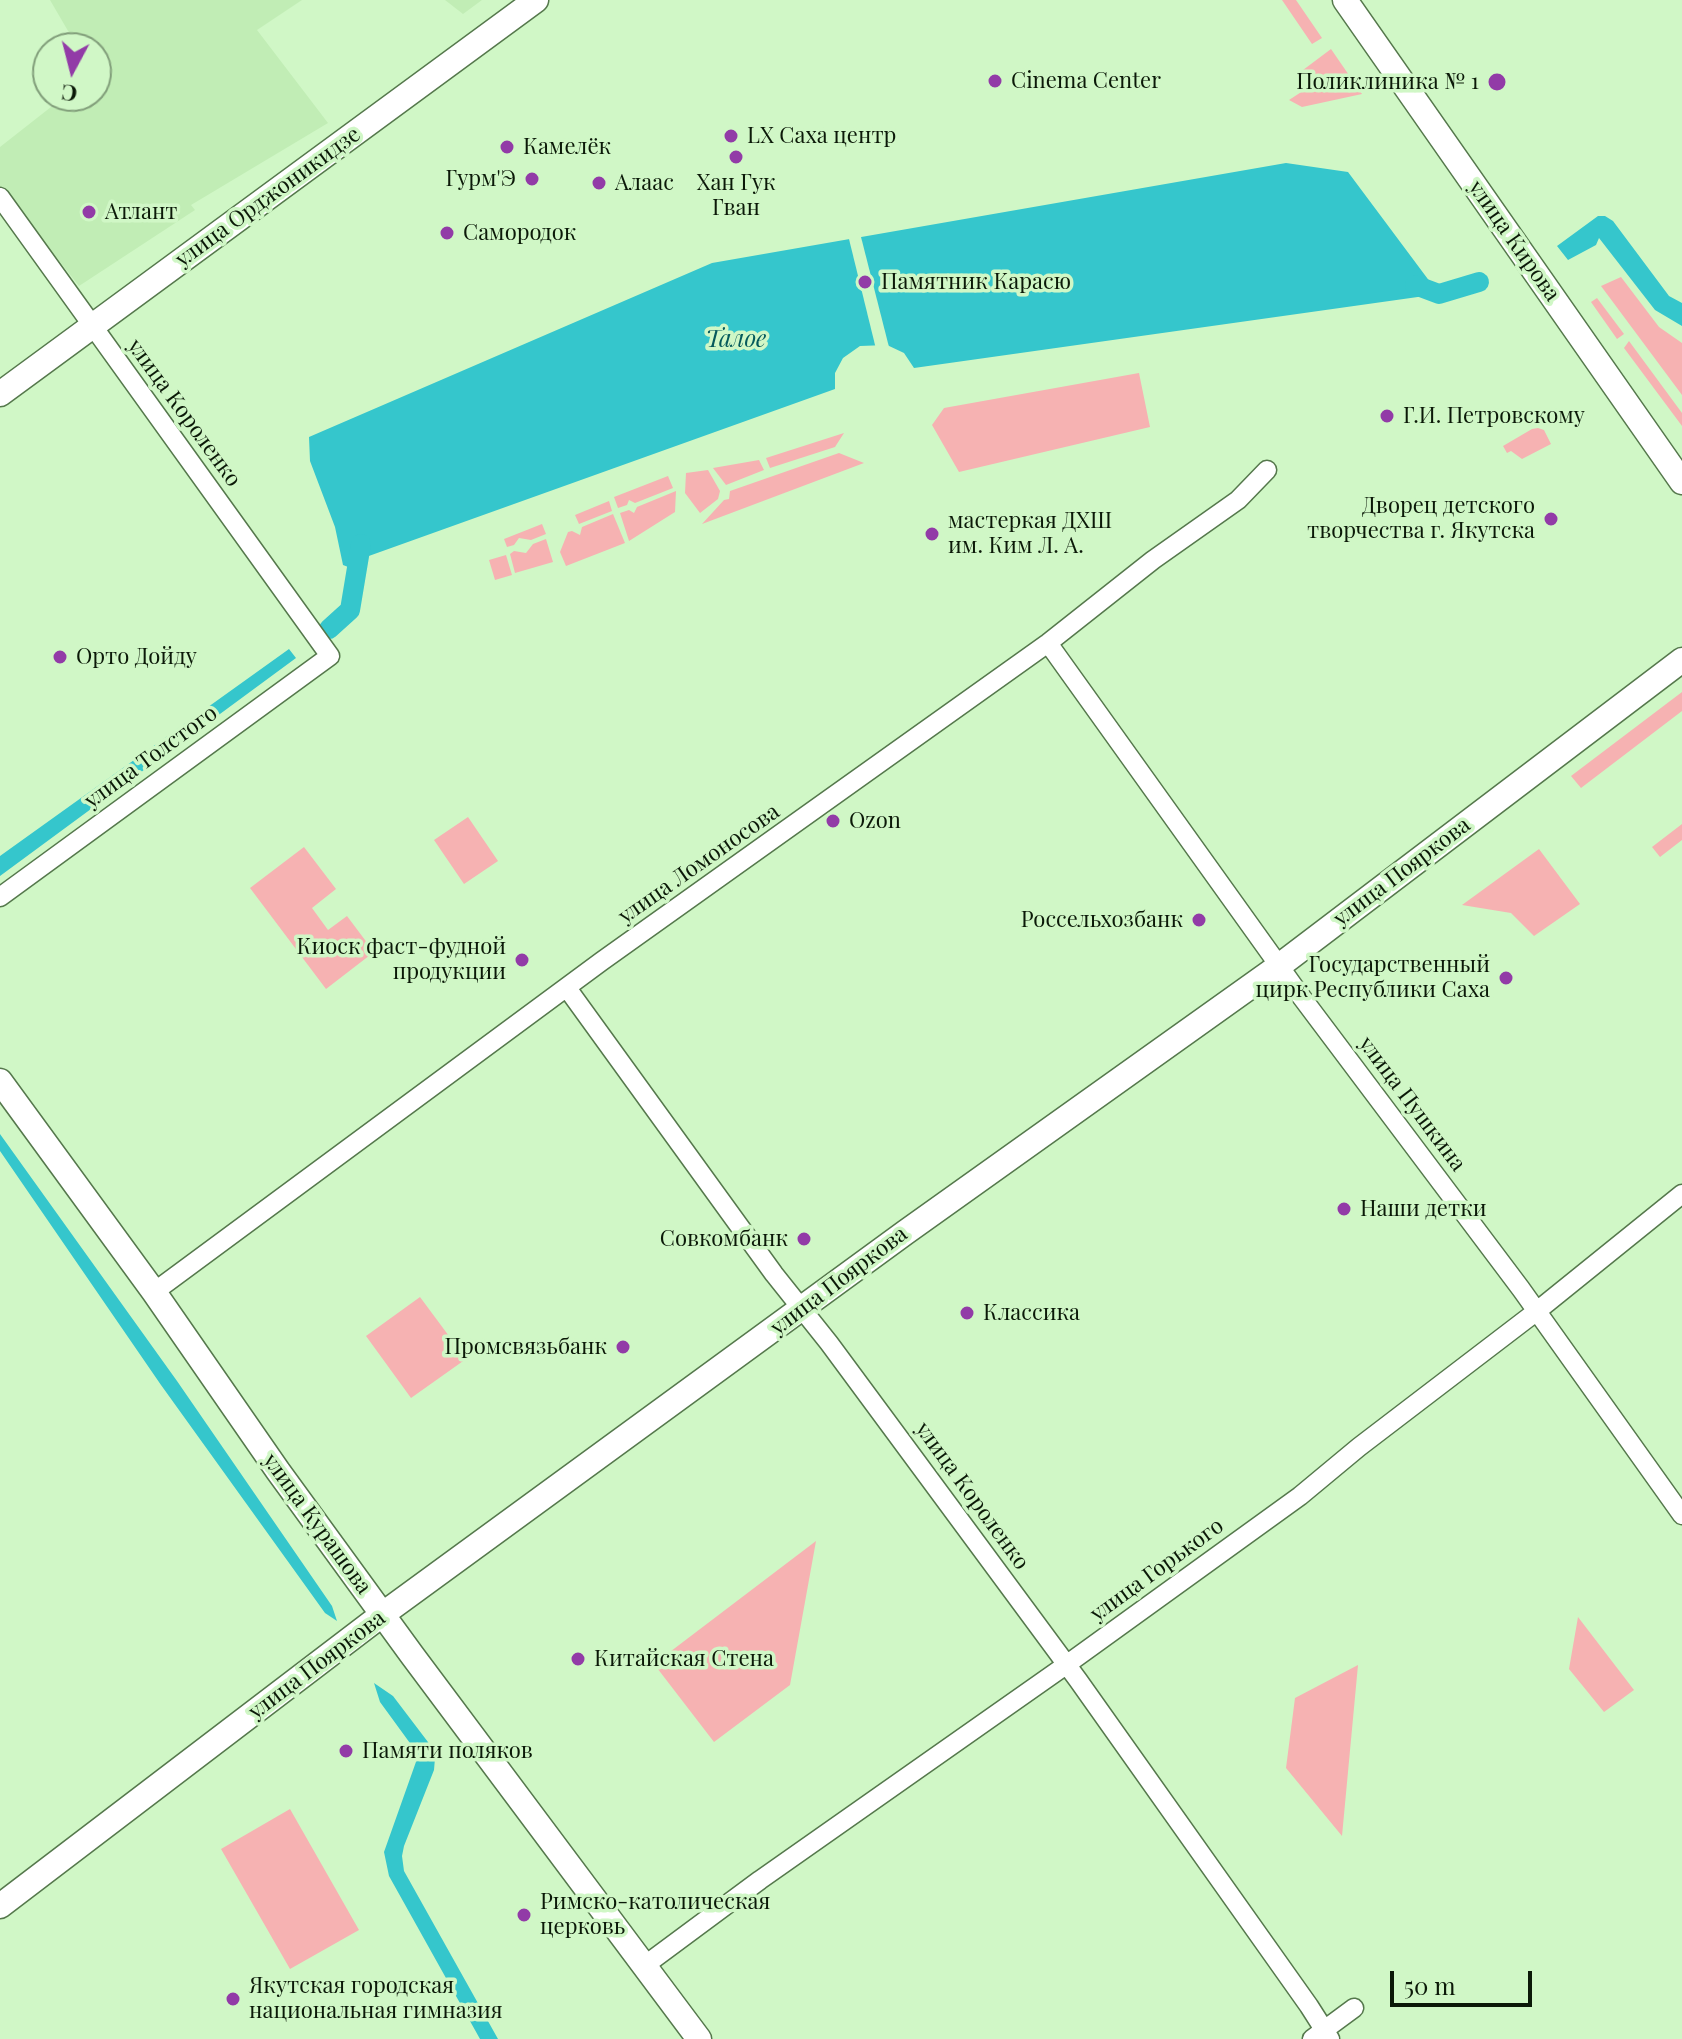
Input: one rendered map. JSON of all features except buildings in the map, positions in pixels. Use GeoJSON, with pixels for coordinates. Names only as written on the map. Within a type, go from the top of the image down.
{"type":"FeatureCollection","features":[{"type":"Feature","properties":{"kind":"main road","name":"улица Орджоникидзе"},"geometry":{"type":"LineString","coordinates":[[0,394],[536,0]]}},
{"type":"Feature","properties":{"kind":"main road","name":"улица Кирова"},"geometry":{"type":"LineString","coordinates":[[1345,0],[1682,482]]}},
{"type":"Feature","properties":{"kind":"main road","name":"улица Пояркова"},"geometry":{"type":"LineString","coordinates":[[0,1906],[383,1614],[800,1309],[1279,966],[1682,660]]}},
{"type":"Feature","properties":{"kind":"main road","name":"улица Курашова"},"geometry":{"type":"LineString","coordinates":[[0,1081],[154,1292],[278,1471],[699,2039]]}},
{"type":"Feature","properties":{"kind":"street","name":"улица Короленко"},"geometry":{"type":"LineString","coordinates":[[0,197],[330,656]]}},
{"type":"Feature","properties":{"kind":"street","name":"улица Ломоносова"},"geometry":{"type":"LineString","coordinates":[[154,1292],[567,988],[1048,643],[1153,560],[1238,500],[1267,470]]}},
{"type":"Feature","properties":{"kind":"street","name":"улица Пушкина"},"geometry":{"type":"LineString","coordinates":[[1048,643],[1279,966],[1537,1311],[1682,1515]]}},
{"type":"Feature","properties":{"kind":"street","name":"улица Толстого"},"geometry":{"type":"LineString","coordinates":[[0,897],[330,656]]}},
{"type":"Feature","properties":{"kind":"street","name":"улица Короленко"},"geometry":{"type":"LineString","coordinates":[[567,988],[800,1309],[829,1343],[1066,1665],[1309,2006],[1322,2036]]}},
{"type":"Feature","properties":{"kind":"street","name":"улица Горького"},"geometry":{"type":"LineString","coordinates":[[644,1966],[1300,1496],[1682,1194]]}},
{"type":"Feature","properties":{"kind":"street"},"geometry":{"type":"LineString","coordinates":[[1322,2036],[1354,2008]]}},
{"type":"Feature","properties":{"kind":"shaded area"},"geometry":{"type":"Polygon","coordinates":[[[50,0],[302,0],[257,30],[328,123],[191,205],[195,210],[79,286],[0,186],[0,147],[45,112],[112,112],[112,32],[69,32],[50,0]]]}},
{"type":"Feature","properties":{"kind":"shaded area"},"geometry":{"type":"Polygon","coordinates":[[[445,0],[482,0],[463,14],[445,0]]]}},
{"type":"Feature","properties":{"kind":"shaded area"},"geometry":{"type":"Polygon","coordinates":[[[1282,0],[1296,0],[1322,38],[1312,44],[1282,0]]]}},
{"type":"Feature","properties":{"kind":"shaded area"},"geometry":{"type":"Polygon","coordinates":[[[1331,49],[1362,94],[1302,107],[1289,100],[1312,85],[1303,70],[1331,49]]]}},
{"type":"Feature","properties":{"kind":"shaded area"},"geometry":{"type":"Polygon","coordinates":[[[1621,277],[1659,327],[1682,343],[1682,395],[1601,286],[1621,277]]]}},
{"type":"Feature","properties":{"kind":"shaded area"},"geometry":{"type":"Polygon","coordinates":[[[1597,298],[1624,334],[1617,339],[1591,302],[1597,298]]]}},
{"type":"Feature","properties":{"kind":"shaded area"},"geometry":{"type":"Polygon","coordinates":[[[1629,341],[1682,413],[1682,426],[1624,348],[1629,341]]]}},
{"type":"Feature","properties":{"kind":"shaded area"},"geometry":{"type":"Polygon","coordinates":[[[1139,373],[1150,427],[959,472],[932,425],[944,408],[1139,373]]]}},
{"type":"Feature","properties":{"kind":"shaded area"},"geometry":{"type":"Polygon","coordinates":[[[1538,428],[1544,430],[1551,444],[1522,459],[1511,451],[1507,453],[1503,446],[1538,428]]]}},
{"type":"Feature","properties":{"kind":"shaded area"},"geometry":{"type":"Polygon","coordinates":[[[844,433],[835,447],[770,468],[766,458],[844,433]]]}},
{"type":"Feature","properties":{"kind":"shaded area"},"geometry":{"type":"Polygon","coordinates":[[[839,453],[864,463],[702,524],[724,500],[729,499],[730,491],[839,453]]]}},
{"type":"Feature","properties":{"kind":"shaded area"},"geometry":{"type":"Polygon","coordinates":[[[759,460],[764,470],[726,485],[713,468],[759,460]]]}},
{"type":"Feature","properties":{"kind":"shaded area"},"geometry":{"type":"Polygon","coordinates":[[[708,470],[720,491],[718,499],[700,513],[685,493],[686,473],[708,470]]]}},
{"type":"Feature","properties":{"kind":"shaded area"},"geometry":{"type":"Polygon","coordinates":[[[668,476],[673,488],[635,503],[629,500],[627,505],[618,508],[614,497],[668,476]]]}},
{"type":"Feature","properties":{"kind":"shaded area"},"geometry":{"type":"Polygon","coordinates":[[[676,491],[675,512],[629,541],[620,513],[629,510],[634,513],[637,507],[676,491]]]}},
{"type":"Feature","properties":{"kind":"shaded area"},"geometry":{"type":"Polygon","coordinates":[[[609,501],[612,511],[579,524],[575,515],[609,501]]]}},
{"type":"Feature","properties":{"kind":"shaded area"},"geometry":{"type":"Polygon","coordinates":[[[613,514],[625,543],[566,566],[560,552],[568,532],[580,535],[582,527],[613,514]]]}},
{"type":"Feature","properties":{"kind":"shaded area"},"geometry":{"type":"Polygon","coordinates":[[[542,524],[546,534],[531,540],[519,538],[514,545],[507,547],[504,539],[542,524]]]}},
{"type":"Feature","properties":{"kind":"shaded area"},"geometry":{"type":"Polygon","coordinates":[[[546,539],[553,562],[515,573],[510,554],[514,551],[526,553],[533,544],[546,539]]]}},
{"type":"Feature","properties":{"kind":"shaded area"},"geometry":{"type":"Polygon","coordinates":[[[506,555],[512,575],[495,580],[489,560],[506,555]]]}},
{"type":"Feature","properties":{"kind":"shaded area"},"geometry":{"type":"Polygon","coordinates":[[[1682,692],[1682,711],[1581,788],[1571,776],[1682,692]]]}},
{"type":"Feature","properties":{"kind":"shaded area"},"geometry":{"type":"Polygon","coordinates":[[[468,817],[498,861],[464,884],[434,840],[468,817]]]}},
{"type":"Feature","properties":{"kind":"shaded area"},"geometry":{"type":"Polygon","coordinates":[[[1682,824],[1682,840],[1660,857],[1652,847],[1682,824]]]}},
{"type":"Feature","properties":{"kind":"shaded area"},"geometry":{"type":"Polygon","coordinates":[[[304,847],[336,889],[312,908],[328,930],[347,916],[374,952],[326,989],[250,888],[304,847]]]}},
{"type":"Feature","properties":{"kind":"shaded area"},"geometry":{"type":"Polygon","coordinates":[[[1539,849],[1580,904],[1534,936],[1511,913],[1462,905],[1539,849]]]}},
{"type":"Feature","properties":{"kind":"shaded area"},"geometry":{"type":"Polygon","coordinates":[[[420,1297],[466,1359],[411,1398],[366,1336],[420,1297]]]}},
{"type":"Feature","properties":{"kind":"shaded area"},"geometry":{"type":"Polygon","coordinates":[[[816,1541],[790,1685],[714,1742],[654,1664],[816,1541]]]}},
{"type":"Feature","properties":{"kind":"shaded area"},"geometry":{"type":"Polygon","coordinates":[[[1578,1617],[1634,1690],[1604,1712],[1569,1669],[1578,1617]]]}},
{"type":"Feature","properties":{"kind":"shaded area"},"geometry":{"type":"Polygon","coordinates":[[[1358,1665],[1342,1836],[1286,1768],[1295,1698],[1358,1665]]]}},
{"type":"Feature","properties":{"kind":"shaded area"},"geometry":{"type":"Polygon","coordinates":[[[290,1809],[359,1930],[290,1969],[221,1849],[290,1809]]]}},
{"type":"Feature","properties":{"kind":"water","name":"Талое"},"geometry":{"type":"Polygon","coordinates":[[[1286,163],[1348,172],[1439,294],[914,368],[904,353],[887,345],[860,346],[843,358],[835,373],[835,389],[366,557],[361,572],[343,565],[335,527],[310,461],[309,437],[712,263],[1286,163]]]}},
{"type":"Feature","properties":{"kind":"water"},"geometry":{"type":"Polygon","coordinates":[[[1598,216],[1613,221],[1669,296],[1682,303],[1682,326],[1655,310],[1599,238],[1596,245],[1568,260],[1557,246],[1598,216]]]}},
{"type":"Feature","properties":{"kind":"water"},"geometry":{"type":"Polygon","coordinates":[[[289,649],[296,658],[0,876],[0,856],[289,649]]]}},
{"type":"Feature","properties":{"kind":"water"},"geometry":{"type":"Polygon","coordinates":[[[0,1134],[177,1381],[332,1606],[337,1621],[325,1613],[161,1385],[0,1151],[0,1134]]]}},
{"type":"Feature","properties":{"kind":"water"},"geometry":{"type":"Polygon","coordinates":[[[374,1683],[393,1696],[431,1746],[435,1758],[434,1770],[404,1846],[404,1871],[498,2039],[480,2039],[389,1876],[384,1852],[417,1759],[415,1750],[380,1702],[374,1683]]]}},
{"type":"Feature","properties":{"kind":"pier"},"geometry":{"type":"Polygon","coordinates":[[[860,233],[890,351],[876,349],[848,235],[860,233]]]}},
{"type":"Feature","properties":{"kind":"waterway"},"geometry":{"type":"LineString","coordinates":[[1415,285],[1439,294],[1479,282]]}},
{"type":"Feature","properties":{"kind":"waterway"},"geometry":{"type":"LineString","coordinates":[[329,629],[350,610],[361,544]]}},
{"type":"Feature","properties":{"kind":"place","name":"Cinema Center"},"geometry":{"type":"Point","coordinates":[995,81]}},
{"type":"Feature","properties":{"kind":"place","name":"Поликлиника № 1"},"geometry":{"type":"Point","coordinates":[1497,82]}},
{"type":"Feature","properties":{"kind":"place","name":"LX Саха центр"},"geometry":{"type":"Point","coordinates":[731,136]}},
{"type":"Feature","properties":{"kind":"place","name":"Камелёк"},"geometry":{"type":"Point","coordinates":[507,147]}},
{"type":"Feature","properties":{"kind":"place","name":"Хан Гук Гван"},"geometry":{"type":"Point","coordinates":[736,157]}},
{"type":"Feature","properties":{"kind":"place","name":"Гурм'Э"},"geometry":{"type":"Point","coordinates":[532,179]}},
{"type":"Feature","properties":{"kind":"place","name":"Алаас"},"geometry":{"type":"Point","coordinates":[599,183]}},
{"type":"Feature","properties":{"kind":"place","name":"Атлант"},"geometry":{"type":"Point","coordinates":[89,212]}},
{"type":"Feature","properties":{"kind":"place","name":"Самородок"},"geometry":{"type":"Point","coordinates":[447,233]}},
{"type":"Feature","properties":{"kind":"place","name":"Памятник Карасю"},"geometry":{"type":"Point","coordinates":[865,282]}},
{"type":"Feature","properties":{"kind":"place","name":"Г.И. Петровскому"},"geometry":{"type":"Point","coordinates":[1387,416]}},
{"type":"Feature","properties":{"kind":"place","name":"Дворец детского творчества г. Якутска"},"geometry":{"type":"Point","coordinates":[1551,519]}},
{"type":"Feature","properties":{"kind":"place","name":"мастеркая ДХШ им. Ким Л. А."},"geometry":{"type":"Point","coordinates":[932,534]}},
{"type":"Feature","properties":{"kind":"place","name":"Орто Дойду"},"geometry":{"type":"Point","coordinates":[60,657]}},
{"type":"Feature","properties":{"kind":"place","name":"Ozon"},"geometry":{"type":"Point","coordinates":[833,821]}},
{"type":"Feature","properties":{"kind":"place","name":"Россельхозбанк"},"geometry":{"type":"Point","coordinates":[1199,920]}},
{"type":"Feature","properties":{"kind":"place","name":"Киоск фаст-фудной продукции"},"geometry":{"type":"Point","coordinates":[522,960]}},
{"type":"Feature","properties":{"kind":"place","name":"Государственный цирк Республики Саха"},"geometry":{"type":"Point","coordinates":[1506,978]}},
{"type":"Feature","properties":{"kind":"place","name":"Наши детки"},"geometry":{"type":"Point","coordinates":[1344,1209]}},
{"type":"Feature","properties":{"kind":"place","name":"Совкомбанк"},"geometry":{"type":"Point","coordinates":[804,1239]}},
{"type":"Feature","properties":{"kind":"place","name":"Классика"},"geometry":{"type":"Point","coordinates":[967,1313]}},
{"type":"Feature","properties":{"kind":"place","name":"Промсвязьбанк"},"geometry":{"type":"Point","coordinates":[623,1347]}},
{"type":"Feature","properties":{"kind":"place","name":"Китайская Стена"},"geometry":{"type":"Point","coordinates":[578,1659]}},
{"type":"Feature","properties":{"kind":"place","name":"Памяти поляков"},"geometry":{"type":"Point","coordinates":[346,1751]}},
{"type":"Feature","properties":{"kind":"place","name":"Римско-католическая церковь"},"geometry":{"type":"Point","coordinates":[524,1915]}},
{"type":"Feature","properties":{"kind":"place","name":"Якутская городская национальная гимназия"},"geometry":{"type":"Point","coordinates":[233,1999]}}]}
